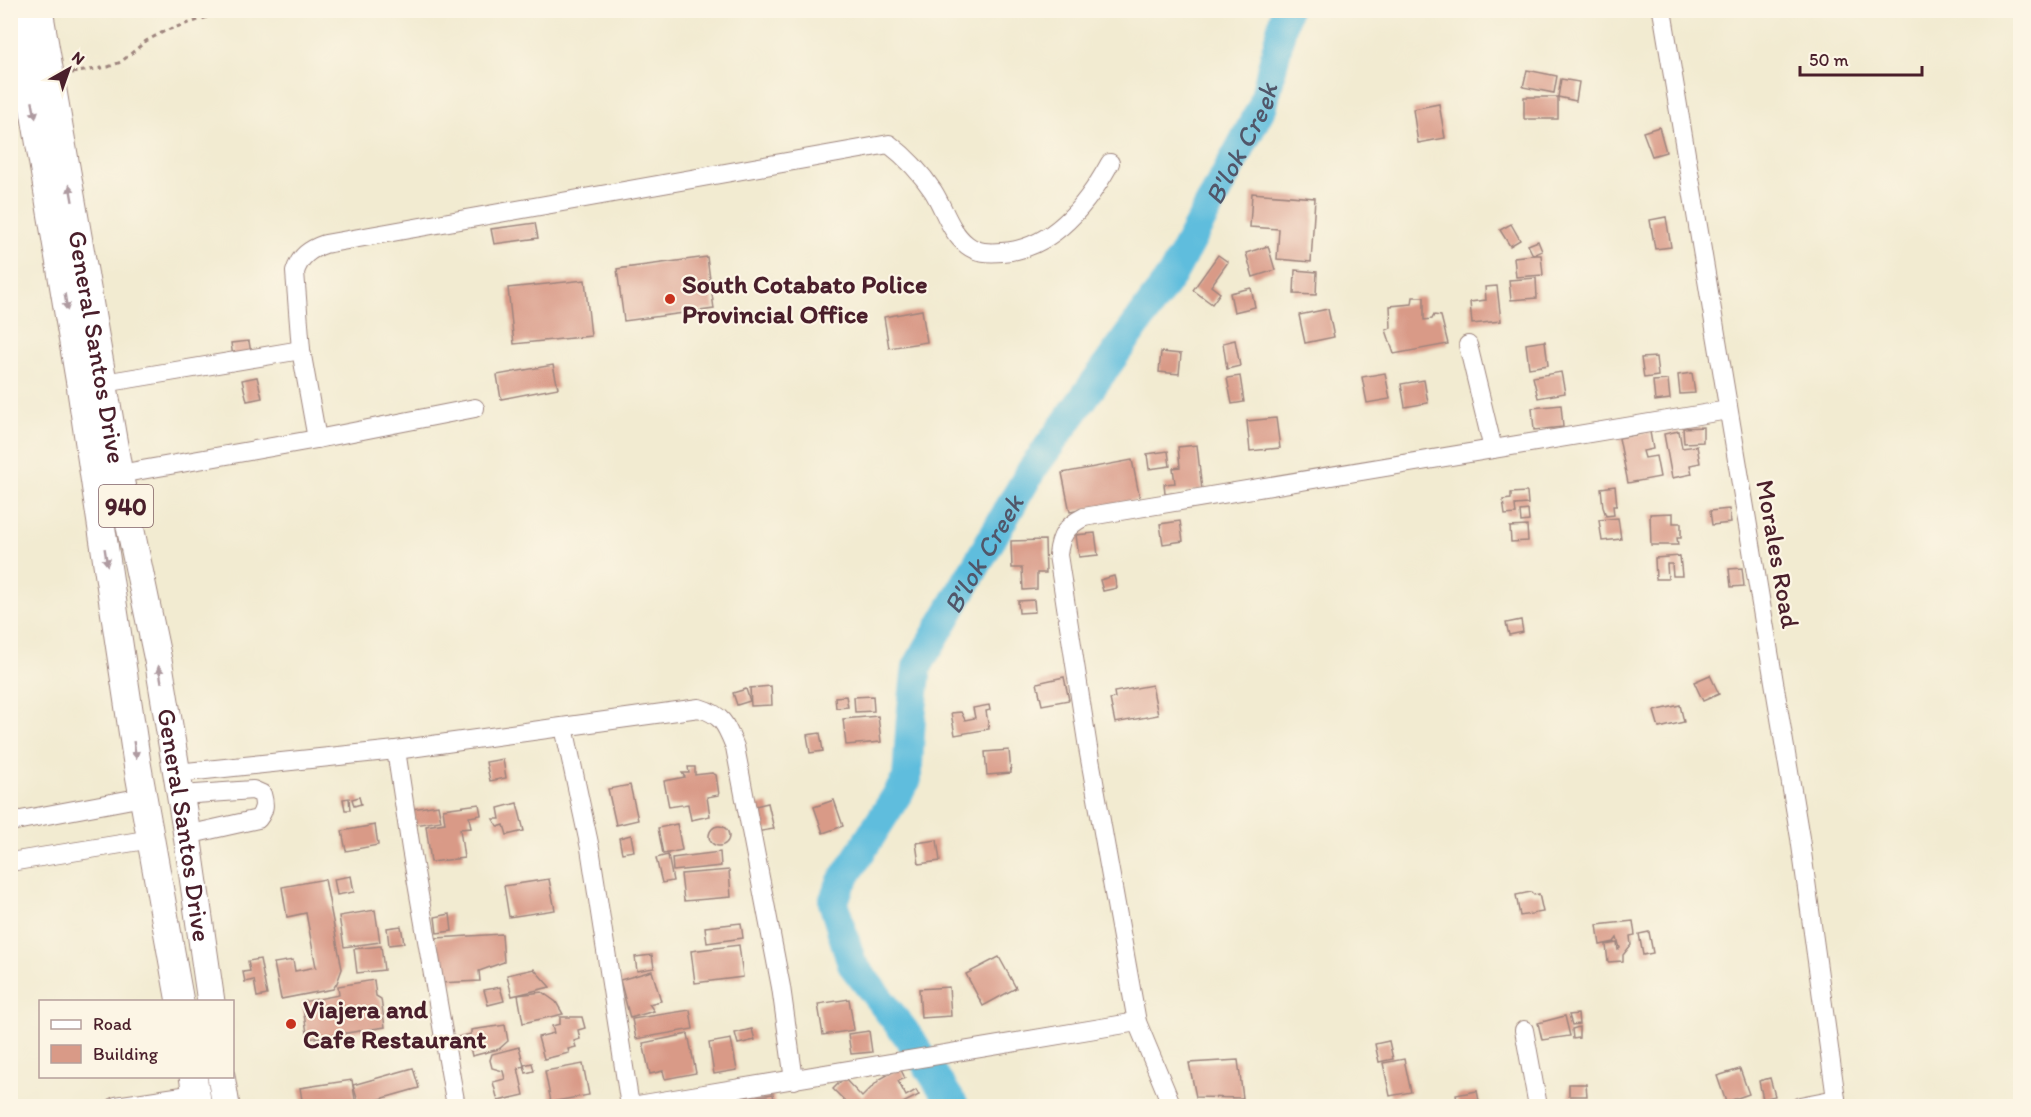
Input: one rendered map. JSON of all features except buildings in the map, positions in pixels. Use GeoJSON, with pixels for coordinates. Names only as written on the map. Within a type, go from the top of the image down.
{"type":"FeatureCollection","features":[{"type":"Feature","properties":{"kind":"highway","name":"General Santos Drive"},"geometry":{"type":"LineString","coordinates":[[17,10],[80,384],[143,797],[180,1000]]}},
{"type":"Feature","properties":{"kind":"highway","name":"General Santos Drive"},"geometry":{"type":"LineString","coordinates":[[39,10],[119,474],[159,665],[211,1000]]}},
{"type":"Feature","properties":{"kind":"highway"},"geometry":{"type":"LineString","coordinates":[[221,1078],[226,1107]]}},
{"type":"Feature","properties":{"kind":"street","name":"Morales Road"},"geometry":{"type":"LineString","coordinates":[[1662,10],[1800,838],[1837,1103]]}},
{"type":"Feature","properties":{"kind":"street"},"geometry":{"type":"LineString","coordinates":[[317,439],[300,350],[295,272],[304,255],[313,248],[325,244],[889,144],[903,156],[933,191],[956,233],[967,245],[981,252],[1013,251],[1034,245],[1075,216],[1110,164]]}},
{"type":"Feature","properties":{"kind":"street"},"geometry":{"type":"LineString","coordinates":[[1468,345],[1493,449]]}},
{"type":"Feature","properties":{"kind":"street"},"geometry":{"type":"LineString","coordinates":[[104,383],[300,350]]}},
{"type":"Feature","properties":{"kind":"street"},"geometry":{"type":"LineString","coordinates":[[119,474],[475,408]]}},
{"type":"Feature","properties":{"kind":"street"},"geometry":{"type":"LineString","coordinates":[[1172,1107],[1137,1022],[1090,760],[1058,555],[1063,532],[1072,523],[1084,518],[1728,410]]}},
{"type":"Feature","properties":{"kind":"street"},"geometry":{"type":"LineString","coordinates":[[179,784],[396,750],[699,708],[718,716],[727,726],[735,747],[782,987],[794,1080]]}},
{"type":"Feature","properties":{"kind":"street"},"geometry":{"type":"LineString","coordinates":[[564,727],[590,848],[631,1107],[1137,1022]]}},
{"type":"Feature","properties":{"kind":"street"},"geometry":{"type":"LineString","coordinates":[[396,750],[456,1107]]}},
{"type":"Feature","properties":{"kind":"street"},"geometry":{"type":"LineString","coordinates":[[179,784],[253,790],[262,794],[265,803],[263,813],[258,819],[187,835]]}},
{"type":"Feature","properties":{"kind":"street"},"geometry":{"type":"LineString","coordinates":[[10,822],[143,797]]}},
{"type":"Feature","properties":{"kind":"street"},"geometry":{"type":"LineString","coordinates":[[10,862],[152,839]]}},
{"type":"Feature","properties":{"kind":"street"},"geometry":{"type":"LineString","coordinates":[[1524,1030],[1538,1107]]}},
{"type":"Feature","properties":{"kind":"street"},"geometry":{"type":"LineString","coordinates":[[116,1107],[195,1092]]}},
{"type":"Feature","properties":{"kind":"street"},"geometry":{"type":"LineString","coordinates":[[1800,1107],[1837,1103]]}},
{"type":"Feature","properties":{"kind":"path"},"geometry":{"type":"LineString","coordinates":[[50,77],[108,67],[121,62],[146,41],[167,30],[230,10]]}},
{"type":"Feature","properties":{"kind":"waterway","name":"B'lok Creek"},"geometry":{"type":"LineString","coordinates":[[954,1106],[908,1036],[852,964],[833,902],[841,883],[907,779],[917,667],[1031,471],[1172,275],[1263,105],[1286,10]]}},
{"type":"Feature","properties":{"kind":"place","name":"South Cotabato Police Provincial Office"},"geometry":{"type":"Point","coordinates":[670,299]}},
{"type":"Feature","properties":{"kind":"place","name":"Viajera and Cafe Restaurant"},"geometry":{"type":"Point","coordinates":[291,1024]}}]}
